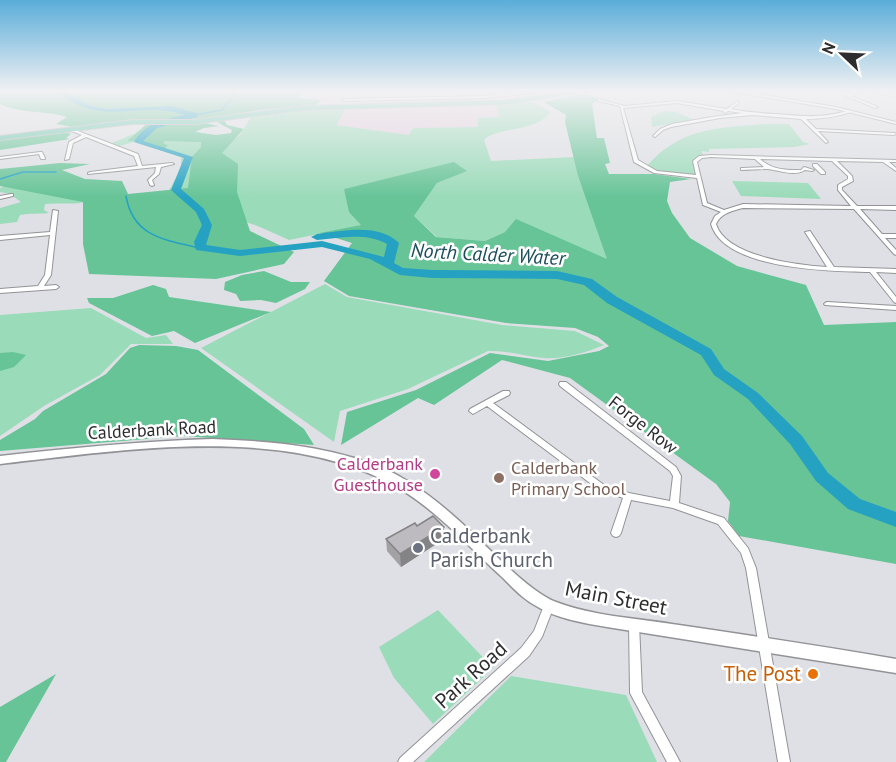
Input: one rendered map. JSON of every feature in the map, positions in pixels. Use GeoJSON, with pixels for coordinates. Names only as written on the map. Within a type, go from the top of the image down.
{"type":"FeatureCollection","features":[{"type":"Feature","properties":{"kind":"main road"},"geometry":{"type":"LineString","coordinates":[[0,138],[95,127]]}},
{"type":"Feature","properties":{"kind":"main road","name":"Calderbank Road"},"geometry":{"type":"LineString","coordinates":[[0,460],[157,444],[253,445],[305,452]]}},
{"type":"Feature","properties":{"kind":"main road","name":"Main Street"},"geometry":{"type":"LineString","coordinates":[[305,452],[352,461],[376,468],[395,478],[448,518],[523,588],[549,606],[583,616],[765,643],[896,666]]}},
{"type":"Feature","properties":{"kind":"street"},"geometry":{"type":"LineString","coordinates":[[627,127],[633,157],[636,161],[656,172],[698,177]]}},
{"type":"Feature","properties":{"kind":"street"},"geometry":{"type":"LineString","coordinates":[[655,136],[664,127]]}},
{"type":"Feature","properties":{"kind":"street"},"geometry":{"type":"LineString","coordinates":[[812,127],[826,142]]}},
{"type":"Feature","properties":{"kind":"street"},"geometry":{"type":"LineString","coordinates":[[70,129],[136,155],[141,168]]}},
{"type":"Feature","properties":{"kind":"street"},"geometry":{"type":"LineString","coordinates":[[815,130],[894,134]]}},
{"type":"Feature","properties":{"kind":"street"},"geometry":{"type":"LineString","coordinates":[[67,159],[71,142],[87,135]]}},
{"type":"Feature","properties":{"kind":"street"},"geometry":{"type":"LineString","coordinates":[[0,158],[40,153],[43,158]]}},
{"type":"Feature","properties":{"kind":"street"},"geometry":{"type":"LineString","coordinates":[[896,161],[701,157],[695,162],[705,204],[723,211],[755,205],[857,209],[896,208]]}},
{"type":"Feature","properties":{"kind":"street"},"geometry":{"type":"LineString","coordinates":[[756,157],[767,168],[783,172],[822,172],[815,165]]}},
{"type":"Feature","properties":{"kind":"street"},"geometry":{"type":"LineString","coordinates":[[834,160],[850,176],[851,180],[840,186],[840,190],[896,253]]}},
{"type":"Feature","properties":{"kind":"street"},"geometry":{"type":"LineString","coordinates":[[885,161],[896,170]]}},
{"type":"Feature","properties":{"kind":"street"},"geometry":{"type":"LineString","coordinates":[[90,173],[172,164]]}},
{"type":"Feature","properties":{"kind":"street"},"geometry":{"type":"LineString","coordinates":[[152,185],[150,180],[157,174],[159,166]]}},
{"type":"Feature","properties":{"kind":"street"},"geometry":{"type":"LineString","coordinates":[[743,169],[755,172],[767,168]]}},
{"type":"Feature","properties":{"kind":"street"},"geometry":{"type":"LineString","coordinates":[[0,198],[10,195]]}},
{"type":"Feature","properties":{"kind":"street"},"geometry":{"type":"LineString","coordinates":[[40,288],[48,275],[55,211]]}},
{"type":"Feature","properties":{"kind":"street"},"geometry":{"type":"LineString","coordinates":[[723,211],[714,221],[714,228],[719,238],[729,246],[775,263],[896,270]]}},
{"type":"Feature","properties":{"kind":"street"},"geometry":{"type":"LineString","coordinates":[[808,232],[831,268]]}},
{"type":"Feature","properties":{"kind":"street"},"geometry":{"type":"LineString","coordinates":[[0,238],[53,233]]}},
{"type":"Feature","properties":{"kind":"street"},"geometry":{"type":"LineString","coordinates":[[881,236],[896,236]]}},
{"type":"Feature","properties":{"kind":"street"},"geometry":{"type":"LineString","coordinates":[[871,270],[896,301]]}},
{"type":"Feature","properties":{"kind":"street"},"geometry":{"type":"LineString","coordinates":[[0,291],[56,287]]}},
{"type":"Feature","properties":{"kind":"street"},"geometry":{"type":"LineString","coordinates":[[827,304],[896,308]]}},
{"type":"Feature","properties":{"kind":"street","name":"Forge Row"},"geometry":{"type":"LineString","coordinates":[[563,384],[673,469],[677,476],[675,505]]}},
{"type":"Feature","properties":{"kind":"street"},"geometry":{"type":"LineString","coordinates":[[473,411],[506,393]]}},
{"type":"Feature","properties":{"kind":"street"},"geometry":{"type":"LineString","coordinates":[[488,403],[601,487],[628,496],[675,505],[722,521],[745,551],[759,604],[784,762]]}},
{"type":"Feature","properties":{"kind":"street"},"geometry":{"type":"LineString","coordinates":[[616,533],[628,496]]}},
{"type":"Feature","properties":{"kind":"street","name":"Park Road"},"geometry":{"type":"LineString","coordinates":[[404,762],[525,652],[538,634],[549,606]]}},
{"type":"Feature","properties":{"kind":"street"},"geometry":{"type":"LineString","coordinates":[[634,624],[636,693],[674,762]]}},
{"type":"Feature","properties":{"kind":"shaded area"},"geometry":{"type":"Polygon","coordinates":[[[347,127],[479,127],[413,128],[409,135],[347,127]]]}},
{"type":"Feature","properties":{"kind":"green space"},"geometry":{"type":"Polygon","coordinates":[[[144,127],[167,127],[235,139],[245,127],[347,127],[409,135],[413,128],[525,127],[498,133],[484,140],[491,161],[575,157],[578,176],[608,260],[570,244],[505,232],[485,241],[437,237],[414,216],[437,183],[466,171],[454,163],[344,189],[362,225],[289,240],[260,227],[167,194],[181,169],[181,157],[134,142],[120,146],[112,143],[136,133],[144,127]]]}},
{"type":"Feature","properties":{"kind":"green space"},"geometry":{"type":"Polygon","coordinates":[[[144,127],[215,127],[195,132],[216,135],[231,133],[232,130],[226,127],[244,129],[222,153],[238,164],[237,192],[250,231],[294,252],[284,264],[216,279],[89,274],[83,244],[83,202],[0,186],[0,169],[60,163],[90,164],[62,170],[85,179],[122,181],[128,194],[188,188],[192,157],[201,147],[201,142],[164,141],[164,144],[168,145],[164,149],[143,141],[127,141],[144,127]]]}},
{"type":"Feature","properties":{"kind":"green space"},"geometry":{"type":"Polygon","coordinates":[[[566,127],[595,127],[597,138],[604,138],[610,163],[605,164],[609,174],[654,174],[691,179],[670,182],[667,201],[672,213],[690,238],[737,266],[806,285],[824,325],[896,322],[896,564],[739,536],[728,521],[730,502],[716,484],[570,378],[502,360],[434,405],[418,398],[341,445],[347,412],[416,390],[490,353],[548,361],[599,351],[609,346],[598,337],[575,328],[506,323],[349,296],[324,281],[352,243],[320,233],[361,225],[349,212],[344,189],[454,162],[467,171],[437,183],[414,216],[436,237],[485,241],[505,232],[516,219],[607,259],[578,176],[566,127]]]}},
{"type":"Feature","properties":{"kind":"green space"},"geometry":{"type":"Polygon","coordinates":[[[730,127],[791,127],[803,142],[810,144],[794,147],[701,151],[704,156],[695,160],[696,176],[657,171],[646,167],[672,144],[685,137],[699,132],[730,127]]]}},
{"type":"Feature","properties":{"kind":"green space"},"geometry":{"type":"Polygon","coordinates":[[[66,132],[71,134],[66,138],[70,139],[0,150],[0,140],[66,132]]]}},
{"type":"Feature","properties":{"kind":"green space"},"geometry":{"type":"Polygon","coordinates":[[[732,181],[808,183],[821,199],[741,196],[732,181]]]}},
{"type":"Feature","properties":{"kind":"green space"},"geometry":{"type":"Polygon","coordinates":[[[9,184],[89,200],[45,204],[44,210],[49,213],[20,215],[17,222],[0,224],[0,208],[21,202],[10,194],[0,192],[0,188],[9,184]]]}},
{"type":"Feature","properties":{"kind":"green space"},"geometry":{"type":"Polygon","coordinates":[[[264,271],[291,282],[310,282],[305,289],[276,303],[261,300],[240,301],[236,294],[224,290],[225,282],[242,275],[264,271]]]}},
{"type":"Feature","properties":{"kind":"green space"},"geometry":{"type":"Polygon","coordinates":[[[325,284],[347,297],[502,325],[575,331],[604,345],[559,358],[488,351],[408,389],[340,411],[334,442],[201,348],[325,284]]]}},
{"type":"Feature","properties":{"kind":"green space"},"geometry":{"type":"Polygon","coordinates":[[[153,285],[166,289],[169,297],[271,312],[195,343],[174,331],[152,336],[89,303],[87,298],[113,298],[153,285]]]}},
{"type":"Feature","properties":{"kind":"green space"},"geometry":{"type":"Polygon","coordinates":[[[91,308],[146,338],[166,335],[173,344],[131,344],[100,375],[44,406],[0,436],[0,315],[91,308]]]}},
{"type":"Feature","properties":{"kind":"green space"},"geometry":{"type":"Polygon","coordinates":[[[139,345],[176,346],[198,350],[304,429],[314,445],[183,436],[0,451],[0,440],[35,419],[43,411],[106,374],[130,348],[139,345]]]}},
{"type":"Feature","properties":{"kind":"green space"},"geometry":{"type":"Polygon","coordinates":[[[13,352],[26,355],[14,367],[0,371],[0,353],[13,352]]]}},
{"type":"Feature","properties":{"kind":"green space"},"geometry":{"type":"Polygon","coordinates":[[[438,610],[493,668],[433,724],[394,678],[379,647],[438,610]]]}},
{"type":"Feature","properties":{"kind":"green space"},"geometry":{"type":"Polygon","coordinates":[[[56,674],[6,762],[0,762],[0,707],[56,674]]]}},
{"type":"Feature","properties":{"kind":"green space"},"geometry":{"type":"Polygon","coordinates":[[[511,676],[626,695],[657,762],[424,762],[511,676]]]}},
{"type":"Feature","properties":{"kind":"building"},"geometry":{"type":"Polygon","coordinates":[[[433,516],[444,527],[400,554],[386,539],[415,523],[417,526],[433,516]]]}},
{"type":"Feature","properties":{"kind":"waterway","name":"North Calder Water"},"geometry":{"type":"LineString","coordinates":[[153,127],[147,130],[138,142],[189,157],[176,190],[200,211],[207,225],[200,248],[240,253],[322,244],[374,256],[400,271],[432,274],[557,275],[588,282],[612,300],[706,352],[719,372],[753,396],[796,440],[822,477],[854,504],[896,520]]}},
{"type":"Feature","properties":{"kind":"waterway"},"geometry":{"type":"LineString","coordinates":[[0,179],[23,172],[56,172]]}},
{"type":"Feature","properties":{"kind":"waterway"},"geometry":{"type":"LineString","coordinates":[[126,196],[130,210],[143,228],[163,239],[200,248]]}},
{"type":"Feature","properties":{"kind":"waterway","name":"North Calder Water"},"geometry":{"type":"LineString","coordinates":[[317,237],[356,233],[384,238],[393,243],[388,264]]}},
{"type":"Feature","properties":{"kind":"place","name":"Calderbank Guesthouse"},"geometry":{"type":"Point","coordinates":[435,474]}},
{"type":"Feature","properties":{"kind":"place","name":"Calderbank Primary School"},"geometry":{"type":"Point","coordinates":[499,478]}},
{"type":"Feature","properties":{"kind":"place","name":"Calderbank Parish Church"},"geometry":{"type":"Point","coordinates":[418,548]}},
{"type":"Feature","properties":{"kind":"place","name":"The Post"},"geometry":{"type":"Point","coordinates":[813,674]}}]}
